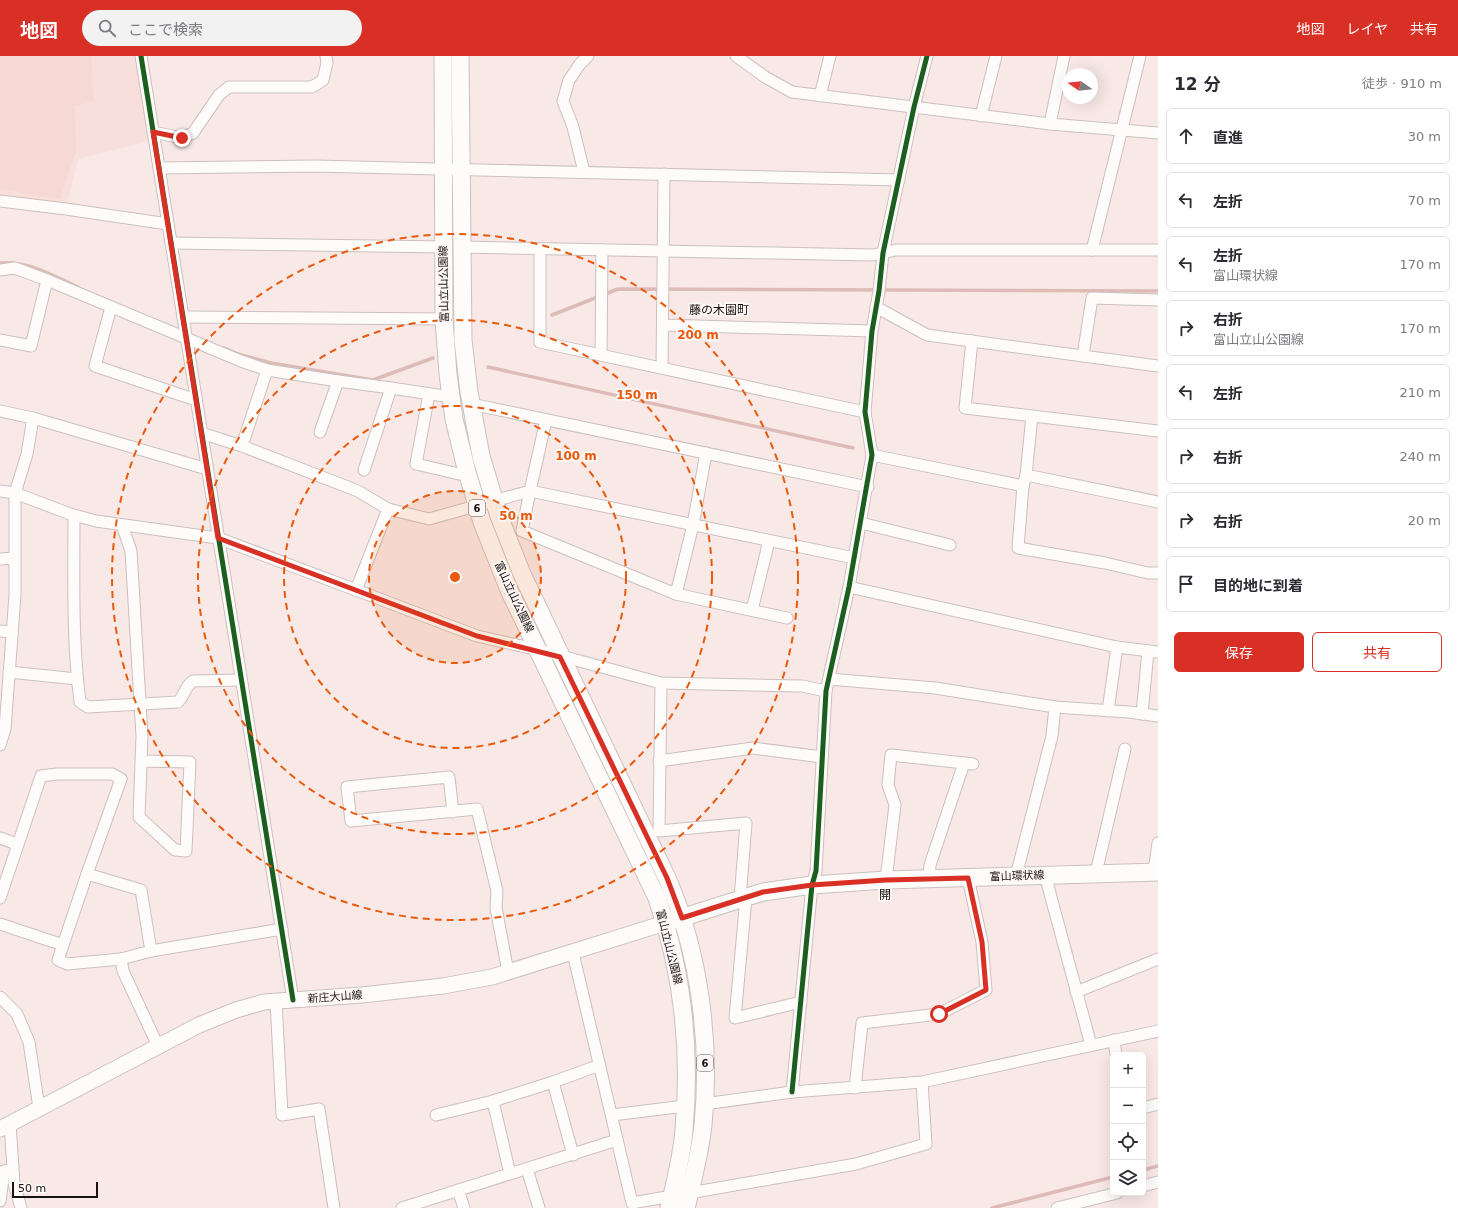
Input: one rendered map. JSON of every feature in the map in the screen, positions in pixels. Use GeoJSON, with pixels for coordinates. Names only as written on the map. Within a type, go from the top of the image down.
{"type":"FeatureCollection","features":[{"type":"Feature","properties":{"kind":"main road","name":"富山立山公園線"},"geometry":{"type":"LineString","coordinates":[[443,56],[444,319],[448,374],[454,419],[476,505],[496,560],[657,898],[665,923],[672,949],[683,1006],[686,1042],[684,1130],[670,1202]]}},
{"type":"Feature","properties":{"kind":"main road","name":"富山立山公園線"},"geometry":{"type":"LineString","coordinates":[[460,56],[463,340],[471,404],[481,456],[506,537],[519,568],[560,657],[664,871],[682,918],[694,966],[703,1023],[705,1080],[699,1152],[688,1200]]}},
{"type":"Feature","properties":{"kind":"main road","name":"富山環状線"},"geometry":{"type":"LineString","coordinates":[[665,923],[763,892],[812,885],[886,880],[1156,872]]}},
{"type":"Feature","properties":{"kind":"main road","name":"新庄大山線"},"geometry":{"type":"LineString","coordinates":[[5,1127],[199,1025],[236,1010],[264,1002],[362,995],[443,986],[492,977],[573,953],[665,923]]}},
{"type":"Feature","properties":{"kind":"street"},"geometry":{"type":"LineString","coordinates":[[141,56],[293,1000]]}},
{"type":"Feature","properties":{"kind":"street"},"geometry":{"type":"LineString","coordinates":[[153,132],[182,138],[193,133],[219,95],[229,87],[312,87],[323,80],[327,62],[326,56]]}},
{"type":"Feature","properties":{"kind":"street"},"geometry":{"type":"LineString","coordinates":[[584,172],[573,128],[563,101],[569,80],[580,64],[588,56]]}},
{"type":"Feature","properties":{"kind":"street"},"geometry":{"type":"LineString","coordinates":[[736,56],[765,77],[792,92],[1050,124],[1158,133]]}},
{"type":"Feature","properties":{"kind":"street"},"geometry":{"type":"LineString","coordinates":[[820,96],[830,56]]}},
{"type":"Feature","properties":{"kind":"street"},"geometry":{"type":"LineString","coordinates":[[792,1092],[812,885],[816,871],[826,691],[849,587],[868,487],[872,455],[865,412],[872,331],[883,253],[914,107],[927,56]]}},
{"type":"Feature","properties":{"kind":"street"},"geometry":{"type":"LineString","coordinates":[[981,116],[996,56]]}},
{"type":"Feature","properties":{"kind":"street"},"geometry":{"type":"LineString","coordinates":[[1050,124],[1064,56]]}},
{"type":"Feature","properties":{"kind":"street"},"geometry":{"type":"LineString","coordinates":[[1092,250],[1140,56]]}},
{"type":"Feature","properties":{"kind":"street"},"geometry":{"type":"LineString","coordinates":[[159,168],[315,166],[899,180]]}},
{"type":"Feature","properties":{"kind":"street"},"geometry":{"type":"LineString","coordinates":[[662,368],[664,174]]}},
{"type":"Feature","properties":{"kind":"street"},"geometry":{"type":"LineString","coordinates":[[0,201],[168,224]]}},
{"type":"Feature","properties":{"kind":"street"},"geometry":{"type":"LineString","coordinates":[[171,243],[444,247]]}},
{"type":"Feature","properties":{"kind":"street"},"geometry":{"type":"LineString","coordinates":[[462,247],[873,255],[896,250],[1158,250]]}},
{"type":"Feature","properties":{"kind":"street"},"geometry":{"type":"LineString","coordinates":[[540,249],[540,342],[865,412]]}},
{"type":"Feature","properties":{"kind":"street"},"geometry":{"type":"LineString","coordinates":[[601,355],[602,250]]}},
{"type":"Feature","properties":{"kind":"street"},"geometry":{"type":"LineString","coordinates":[[0,270],[14,268],[47,280],[186,339],[240,361],[267,370],[451,397]]}},
{"type":"Feature","properties":{"kind":"street"},"geometry":{"type":"LineString","coordinates":[[0,340],[31,346],[47,280]]}},
{"type":"Feature","properties":{"kind":"street"},"geometry":{"type":"LineString","coordinates":[[1083,356],[1092,298],[1158,300]]}},
{"type":"Feature","properties":{"kind":"street"},"geometry":{"type":"LineString","coordinates":[[111,307],[95,366],[196,400]]}},
{"type":"Feature","properties":{"kind":"street"},"geometry":{"type":"LineString","coordinates":[[876,307],[926,335],[1158,366]]}},
{"type":"Feature","properties":{"kind":"street"},"geometry":{"type":"LineString","coordinates":[[183,317],[444,319]]}},
{"type":"Feature","properties":{"kind":"street"},"geometry":{"type":"LineString","coordinates":[[662,325],[872,331]]}},
{"type":"Feature","properties":{"kind":"street"},"geometry":{"type":"LineString","coordinates":[[972,341],[965,408],[1158,431]]}},
{"type":"Feature","properties":{"kind":"street"},"geometry":{"type":"LineString","coordinates":[[242,446],[267,370]]}},
{"type":"Feature","properties":{"kind":"street"},"geometry":{"type":"LineString","coordinates":[[320,432],[338,381]]}},
{"type":"Feature","properties":{"kind":"street"},"geometry":{"type":"LineString","coordinates":[[364,470],[391,388]]}},
{"type":"Feature","properties":{"kind":"street"},"geometry":{"type":"LineString","coordinates":[[429,394],[416,464],[459,474],[467,472]]}},
{"type":"Feature","properties":{"kind":"street"},"geometry":{"type":"LineString","coordinates":[[471,404],[868,487]]}},
{"type":"Feature","properties":{"kind":"street"},"geometry":{"type":"LineString","coordinates":[[0,412],[33,418],[207,469]]}},
{"type":"Feature","properties":{"kind":"street"},"geometry":{"type":"LineString","coordinates":[[1032,416],[1018,548],[1105,563],[1148,573],[1158,573]]}},
{"type":"Feature","properties":{"kind":"street"},"geometry":{"type":"LineString","coordinates":[[0,745],[5,729],[3,702],[9,672],[15,595],[15,492],[26,454],[33,418]]}},
{"type":"Feature","properties":{"kind":"street"},"geometry":{"type":"LineString","coordinates":[[546,420],[522,531],[676,594],[786,618]]}},
{"type":"Feature","properties":{"kind":"street"},"geometry":{"type":"LineString","coordinates":[[201,432],[242,446],[358,491],[388,509],[429,519],[530,491],[854,558]]}},
{"type":"Feature","properties":{"kind":"street"},"geometry":{"type":"LineString","coordinates":[[676,594],[693,525],[706,453]]}},
{"type":"Feature","properties":{"kind":"street"},"geometry":{"type":"LineString","coordinates":[[872,455],[1024,486]]}},
{"type":"Feature","properties":{"kind":"street"},"geometry":{"type":"LineString","coordinates":[[1026,475],[1158,502]]}},
{"type":"Feature","properties":{"kind":"street"},"geometry":{"type":"LineString","coordinates":[[0,491],[15,492],[74,515],[96,521],[218,538],[477,636],[539,650],[560,657],[661,683],[802,686],[826,691]]}},
{"type":"Feature","properties":{"kind":"street"},"geometry":{"type":"LineString","coordinates":[[356,590],[388,509]]}},
{"type":"Feature","properties":{"kind":"street"},"geometry":{"type":"LineString","coordinates":[[74,515],[74,613],[77,679],[80,702],[88,707],[178,702],[184,696],[187,685],[193,681],[241,680]]}},
{"type":"Feature","properties":{"kind":"street"},"geometry":{"type":"LineString","coordinates":[[861,523],[950,545]]}},
{"type":"Feature","properties":{"kind":"street"},"geometry":{"type":"LineString","coordinates":[[122,525],[131,551],[142,736],[141,761],[139,817],[175,850],[186,851],[190,762],[141,761]]}},
{"type":"Feature","properties":{"kind":"street"},"geometry":{"type":"LineString","coordinates":[[752,610],[769,540]]}},
{"type":"Feature","properties":{"kind":"street"},"geometry":{"type":"LineString","coordinates":[[0,559],[14,558]]}},
{"type":"Feature","properties":{"kind":"street"},"geometry":{"type":"LineString","coordinates":[[849,587],[1117,646],[1153,651],[1142,714]]}},
{"type":"Feature","properties":{"kind":"street"},"geometry":{"type":"LineString","coordinates":[[0,631],[12,632]]}},
{"type":"Feature","properties":{"kind":"street"},"geometry":{"type":"LineString","coordinates":[[1108,711],[1117,646]]}},
{"type":"Feature","properties":{"kind":"street"},"geometry":{"type":"LineString","coordinates":[[9,672],[77,679]]}},
{"type":"Feature","properties":{"kind":"street"},"geometry":{"type":"LineString","coordinates":[[829,679],[935,688],[1055,707],[1158,716]]}},
{"type":"Feature","properties":{"kind":"street"},"geometry":{"type":"LineString","coordinates":[[661,683],[659,831],[746,823],[743,899],[735,1018],[801,1002]]}},
{"type":"Feature","properties":{"kind":"street"},"geometry":{"type":"LineString","coordinates":[[1016,876],[1052,736],[1055,707]]}},
{"type":"Feature","properties":{"kind":"street"},"geometry":{"type":"LineString","coordinates":[[659,760],[753,748],[822,757]]}},
{"type":"Feature","properties":{"kind":"street"},"geometry":{"type":"LineString","coordinates":[[1096,873],[1125,749]]}},
{"type":"Feature","properties":{"kind":"street"},"geometry":{"type":"LineString","coordinates":[[886,880],[896,805],[888,785],[892,755],[968,763],[930,865],[929,879]]}},
{"type":"Feature","properties":{"kind":"street"},"geometry":{"type":"LineString","coordinates":[[0,898],[41,776],[57,774],[112,774],[121,779],[58,960],[67,964],[121,959],[150,951],[282,929]]}},
{"type":"Feature","properties":{"kind":"street"},"geometry":{"type":"LineString","coordinates":[[453,812],[449,777],[347,787],[351,821],[477,810],[496,891],[496,908],[508,972]]}},
{"type":"Feature","properties":{"kind":"street"},"geometry":{"type":"LineString","coordinates":[[0,838],[17,844]]}},
{"type":"Feature","properties":{"kind":"street"},"geometry":{"type":"LineString","coordinates":[[1156,872],[1158,843]]}},
{"type":"Feature","properties":{"kind":"street"},"geometry":{"type":"LineString","coordinates":[[87,874],[141,890],[150,951]]}},
{"type":"Feature","properties":{"kind":"street"},"geometry":{"type":"LineString","coordinates":[[1045,875],[1091,1045]]}},
{"type":"Feature","properties":{"kind":"street"},"geometry":{"type":"LineString","coordinates":[[855,1088],[862,1023],[939,1014],[986,990],[982,942],[968,878]]}},
{"type":"Feature","properties":{"kind":"street"},"geometry":{"type":"LineString","coordinates":[[0,924],[64,945]]}},
{"type":"Feature","properties":{"kind":"street"},"geometry":{"type":"LineString","coordinates":[[573,953],[632,1205],[688,1200],[856,1164],[926,1144],[922,1082]]}},
{"type":"Feature","properties":{"kind":"street"},"geometry":{"type":"LineString","coordinates":[[121,959],[123,971],[158,1046]]}},
{"type":"Feature","properties":{"kind":"street"},"geometry":{"type":"LineString","coordinates":[[1076,992],[1158,959]]}},
{"type":"Feature","properties":{"kind":"street"},"geometry":{"type":"LineString","coordinates":[[0,997],[17,1014],[29,1042],[39,1108]]}},
{"type":"Feature","properties":{"kind":"street"},"geometry":{"type":"LineString","coordinates":[[276,1001],[282,1115],[319,1109],[334,1208]]}},
{"type":"Feature","properties":{"kind":"street"},"geometry":{"type":"LineString","coordinates":[[704,1104],[792,1092],[922,1082],[1158,1031]]}},
{"type":"Feature","properties":{"kind":"street"},"geometry":{"type":"LineString","coordinates":[[1114,1040],[1116,1052]]}},
{"type":"Feature","properties":{"kind":"street"},"geometry":{"type":"LineString","coordinates":[[436,1116],[493,1101],[600,1066]]}},
{"type":"Feature","properties":{"kind":"street"},"geometry":{"type":"LineString","coordinates":[[553,1082],[573,1155]]}},
{"type":"Feature","properties":{"kind":"street"},"geometry":{"type":"LineString","coordinates":[[493,1101],[510,1174]]}},
{"type":"Feature","properties":{"kind":"street"},"geometry":{"type":"LineString","coordinates":[[1146,1107],[1158,1104]]}},
{"type":"Feature","properties":{"kind":"street"},"geometry":{"type":"LineString","coordinates":[[612,1116],[685,1106]]}},
{"type":"Feature","properties":{"kind":"street"},"geometry":{"type":"LineString","coordinates":[[5,1127],[14,1183],[21,1208]]}},
{"type":"Feature","properties":{"kind":"street"},"geometry":{"type":"LineString","coordinates":[[402,1208],[617,1140]]}},
{"type":"Feature","properties":{"kind":"street"},"geometry":{"type":"LineString","coordinates":[[527,1169],[539,1208]]}},
{"type":"Feature","properties":{"kind":"street"},"geometry":{"type":"LineString","coordinates":[[0,1201],[4,1171],[12,1170]]}},
{"type":"Feature","properties":{"kind":"street"},"geometry":{"type":"LineString","coordinates":[[1146,1185],[1158,1182]]}},
{"type":"Feature","properties":{"kind":"street"},"geometry":{"type":"LineString","coordinates":[[458,1190],[464,1208]]}},
{"type":"Feature","properties":{"kind":"street"},"geometry":{"type":"LineString","coordinates":[[1057,1208],[1110,1195]]}},
{"type":"Feature","properties":{"kind":"shaded area"},"geometry":{"type":"Polygon","coordinates":[[[0,56],[139,56],[154,140],[78,159],[66,209],[0,201],[0,56]]]}},
{"type":"Feature","properties":{"kind":"shaded area"},"geometry":{"type":"Polygon","coordinates":[[[0,56],[91,56],[94,101],[75,106],[76,151],[60,199],[0,189],[0,56]]]}},
{"type":"Feature","properties":{"kind":"waterway"},"geometry":{"type":"LineString","coordinates":[[0,263],[30,266],[78,287]]}},
{"type":"Feature","properties":{"kind":"waterway"},"geometry":{"type":"LineString","coordinates":[[552,315],[618,289],[1158,291]]}},
{"type":"Feature","properties":{"kind":"waterway"},"geometry":{"type":"LineString","coordinates":[[224,348],[238,354],[271,363],[373,380],[433,358]]}},
{"type":"Feature","properties":{"kind":"waterway"},"geometry":{"type":"LineString","coordinates":[[488,367],[853,448]]}},
{"type":"Feature","properties":{"kind":"waterway"},"geometry":{"type":"LineString","coordinates":[[1146,1169],[1158,1166]]}},
{"type":"Feature","properties":{"kind":"waterway"},"geometry":{"type":"LineString","coordinates":[[992,1208],[1110,1178]]}},
{"type":"Feature","properties":{"kind":"cycle path"},"geometry":{"type":"LineString","coordinates":[[141,56],[293,1000]]}},
{"type":"Feature","properties":{"kind":"cycle path"},"geometry":{"type":"LineString","coordinates":[[792,1092],[812,885],[816,871],[826,691],[849,587],[872,455],[865,412],[872,331],[879,291],[883,253],[914,107],[927,56]]}},
{"type":"Feature","properties":{"kind":"district","name":"藤の木園町"},"geometry":{"type":"Point","coordinates":[719,310]}},
{"type":"Feature","properties":{"kind":"district","name":"開"},"geometry":{"type":"Point","coordinates":[885,895]}},
{"type":"Feature","properties":{"kind":"route"},"geometry":{"type":"LineString","coordinates":[[182,138],[153,132],[218,538],[477,636],[539,650],[560,657],[667,878],[682,918],[763,892],[812,885],[886,880],[968,878],[982,942],[986,990],[939,1014]]}}]}
